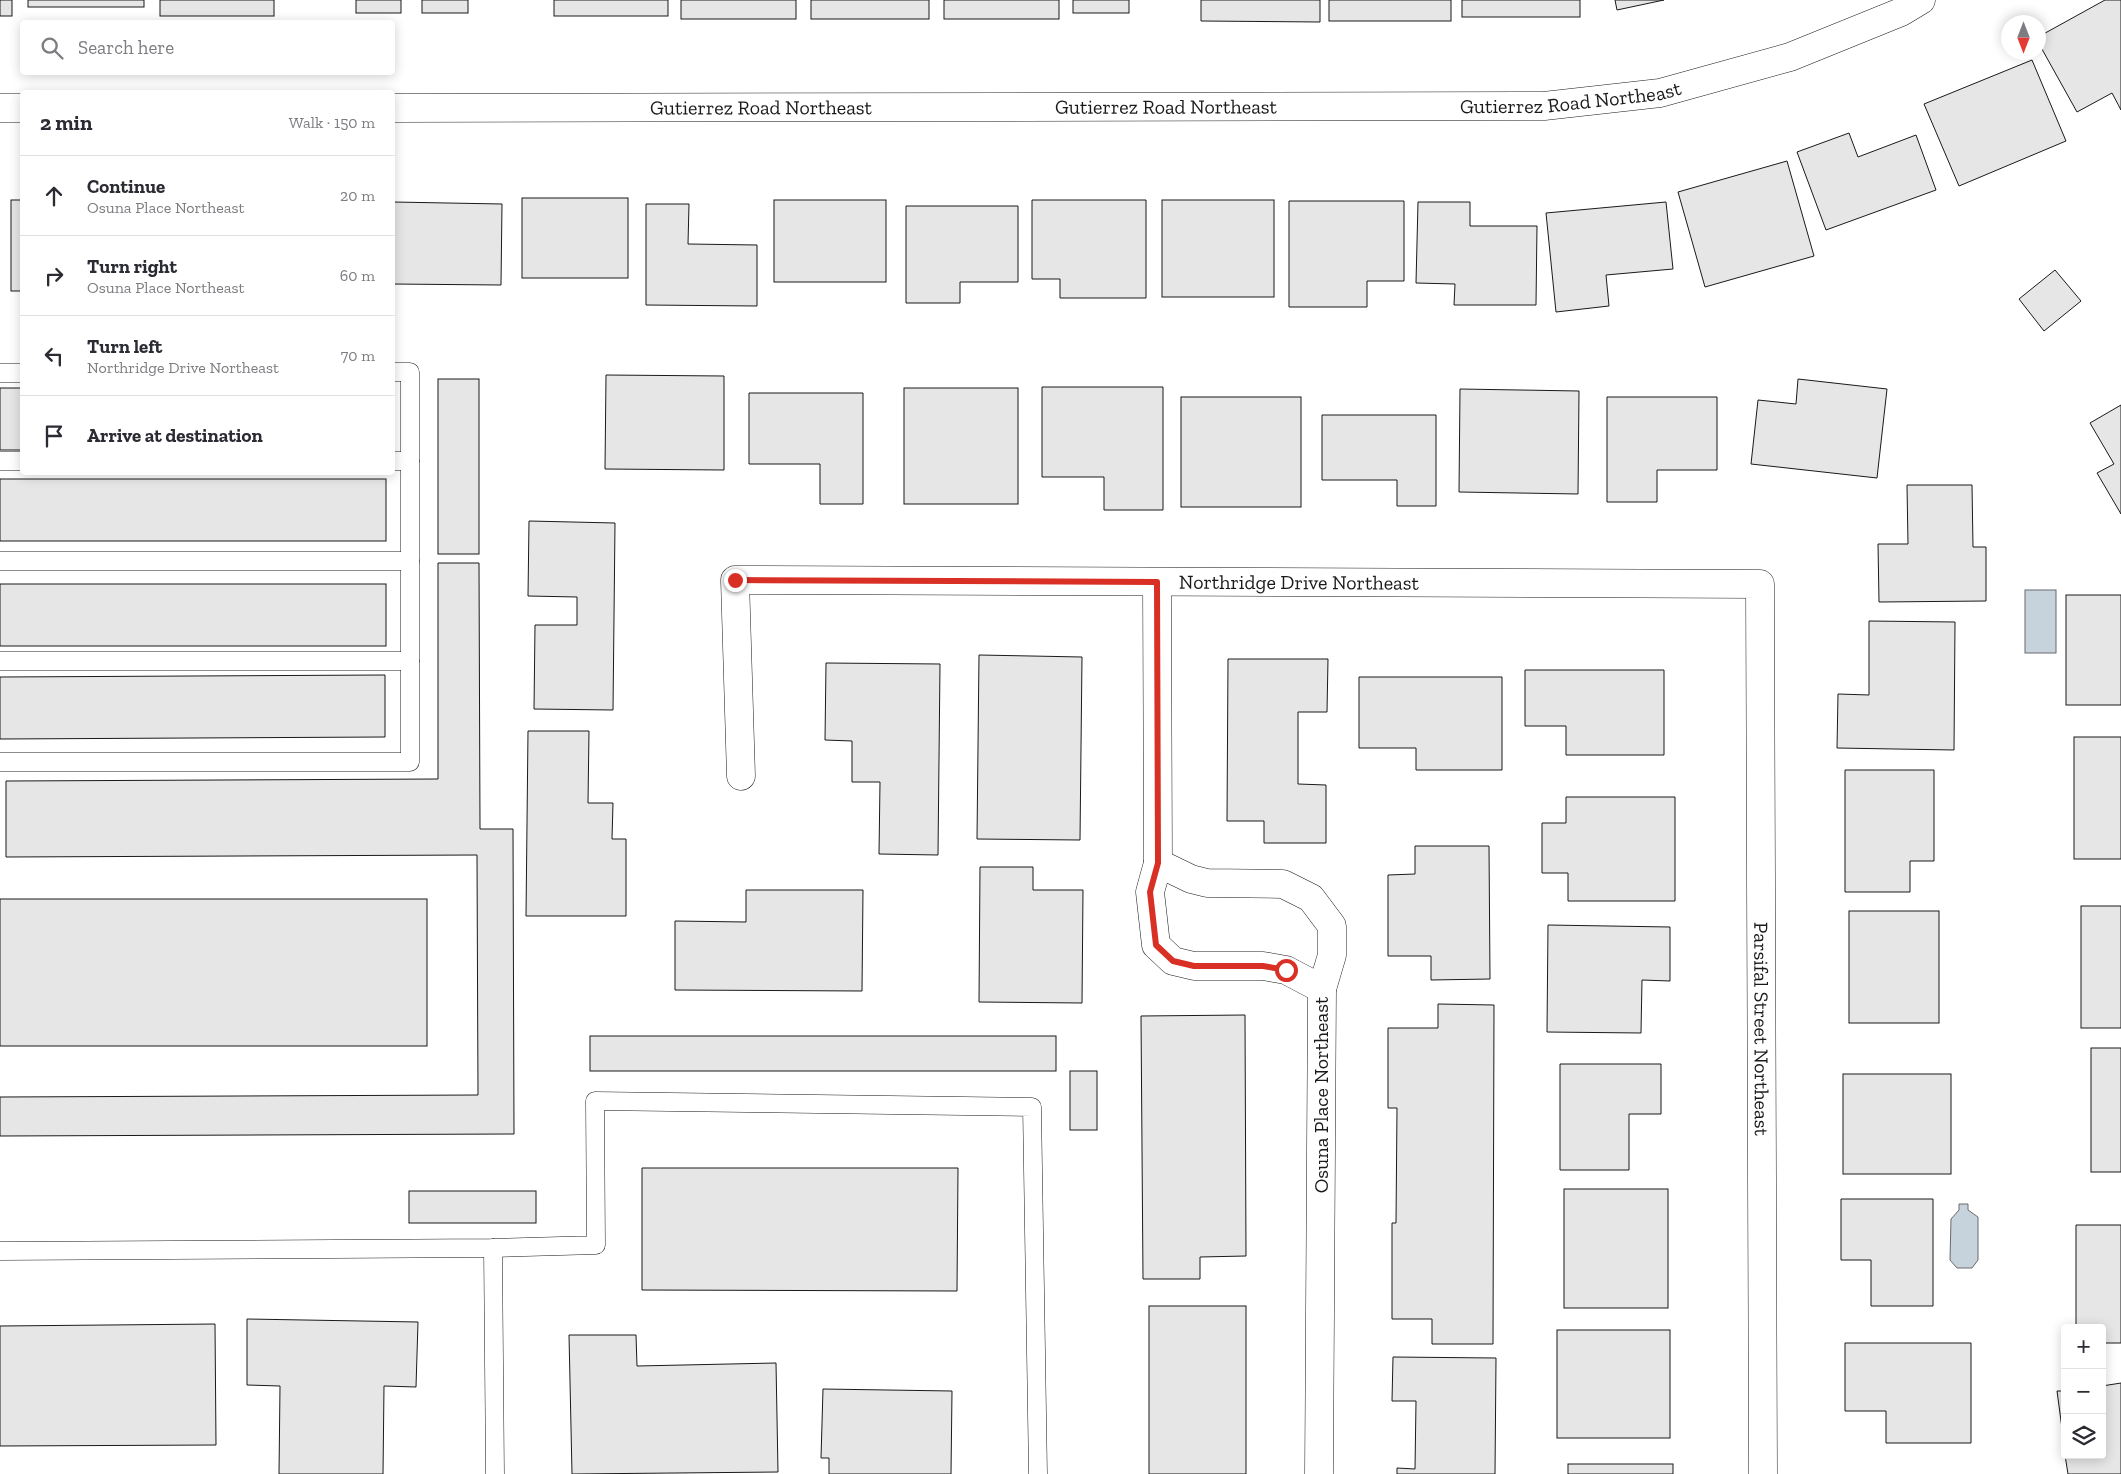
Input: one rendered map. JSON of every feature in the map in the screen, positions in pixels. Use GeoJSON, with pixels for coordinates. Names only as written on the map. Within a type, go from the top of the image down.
{"type":"FeatureCollection","features":[{"type":"Feature","properties":{"kind":"street","name":"Gutierrez Road Northeast"},"geometry":{"type":"LineString","coordinates":[[395,108],[1544,106],[1660,93],[1790,57],[1901,12],[1921,0]]}},
{"type":"Feature","properties":{"kind":"street"},"geometry":{"type":"LineString","coordinates":[[0,108],[20,108]]}},
{"type":"Feature","properties":{"kind":"street","name":"Northridge Drive Northeast"},"geometry":{"type":"LineString","coordinates":[[741,776],[735,580],[1760,584]]}},
{"type":"Feature","properties":{"kind":"street","name":"Osuna Place Northeast"},"geometry":{"type":"LineString","coordinates":[[1157,582],[1158,863],[1150,892],[1156,945],[1173,961],[1194,966],[1263,966],[1286,970],[1322,989],[1320,1474]]}},
{"type":"Feature","properties":{"kind":"street","name":"Parsifal Street Northeast"},"geometry":{"type":"LineString","coordinates":[[1760,584],[1763,1474]]}},
{"type":"Feature","properties":{"kind":"street"},"geometry":{"type":"LineString","coordinates":[[1158,863],[1191,879],[1207,883],[1283,884],[1311,898],[1332,926],[1332,955],[1322,989]]}},
{"type":"Feature","properties":{"kind":"lane"},"geometry":{"type":"LineString","coordinates":[[0,762],[410,762],[410,561],[401,461],[410,372],[395,372]]}},
{"type":"Feature","properties":{"kind":"lane"},"geometry":{"type":"LineString","coordinates":[[0,373],[20,373]]}},
{"type":"Feature","properties":{"kind":"lane"},"geometry":{"type":"LineString","coordinates":[[0,461],[20,461]]}},
{"type":"Feature","properties":{"kind":"lane"},"geometry":{"type":"LineString","coordinates":[[0,561],[410,561]]}},
{"type":"Feature","properties":{"kind":"lane"},"geometry":{"type":"LineString","coordinates":[[0,660],[410,660]]}},
{"type":"Feature","properties":{"kind":"lane"},"geometry":{"type":"LineString","coordinates":[[0,1251],[494,1248],[596,1245],[595,1101],[1032,1107],[1038,1474]]}},
{"type":"Feature","properties":{"kind":"lane"},"geometry":{"type":"LineString","coordinates":[[494,1248],[495,1474]]}},
{"type":"Feature","properties":{"kind":"shaded area"},"geometry":{"type":"Polygon","coordinates":[[[2025,590],[2056,590],[2056,653],[2025,653],[2025,590]]]}},
{"type":"Feature","properties":{"kind":"shaded area"},"geometry":{"type":"Polygon","coordinates":[[[1959,1204],[1968,1204],[1968,1210],[1978,1217],[1978,1260],[1972,1268],[1957,1268],[1950,1260],[1951,1219],[1959,1210],[1959,1204]]]}},
{"type":"Feature","properties":{"kind":"building"},"geometry":{"type":"Polygon","coordinates":[[[0,0],[12,0],[12,16],[0,16],[0,0]]]}},
{"type":"Feature","properties":{"kind":"building"},"geometry":{"type":"Polygon","coordinates":[[[28,0],[144,0],[144,7],[28,7],[28,0]]]}},
{"type":"Feature","properties":{"kind":"building"},"geometry":{"type":"Polygon","coordinates":[[[160,0],[274,0],[274,16],[160,16],[160,0]]]}},
{"type":"Feature","properties":{"kind":"building"},"geometry":{"type":"Polygon","coordinates":[[[356,0],[401,0],[401,13],[356,13],[356,0]]]}},
{"type":"Feature","properties":{"kind":"building"},"geometry":{"type":"Polygon","coordinates":[[[422,0],[468,0],[468,13],[422,13],[422,0]]]}},
{"type":"Feature","properties":{"kind":"building"},"geometry":{"type":"Polygon","coordinates":[[[554,0],[668,0],[668,16],[554,16],[554,0]]]}},
{"type":"Feature","properties":{"kind":"building"},"geometry":{"type":"Polygon","coordinates":[[[681,0],[796,0],[796,19],[681,19],[681,0]]]}},
{"type":"Feature","properties":{"kind":"building"},"geometry":{"type":"Polygon","coordinates":[[[811,0],[929,0],[929,19],[811,19],[811,0]]]}},
{"type":"Feature","properties":{"kind":"building"},"geometry":{"type":"Polygon","coordinates":[[[944,0],[1059,0],[1059,19],[944,19],[944,0]]]}},
{"type":"Feature","properties":{"kind":"building"},"geometry":{"type":"Polygon","coordinates":[[[1073,0],[1129,0],[1129,13],[1073,13],[1073,0]]]}},
{"type":"Feature","properties":{"kind":"building"},"geometry":{"type":"Polygon","coordinates":[[[1201,0],[1320,0],[1320,22],[1201,21],[1201,0]]]}},
{"type":"Feature","properties":{"kind":"building"},"geometry":{"type":"Polygon","coordinates":[[[1329,0],[1451,0],[1451,21],[1329,21],[1329,0]]]}},
{"type":"Feature","properties":{"kind":"building"},"geometry":{"type":"Polygon","coordinates":[[[1462,0],[1580,0],[1580,17],[1462,17],[1462,0]]]}},
{"type":"Feature","properties":{"kind":"building"},"geometry":{"type":"Polygon","coordinates":[[[1615,0],[1664,0],[1617,10],[1615,0]]]}},
{"type":"Feature","properties":{"kind":"building"},"geometry":{"type":"Polygon","coordinates":[[[2105,0],[2121,0],[2121,110],[2112,93],[2077,112],[2046,56],[2046,33],[2105,0]]]}},
{"type":"Feature","properties":{"kind":"building"},"geometry":{"type":"Polygon","coordinates":[[[2032,60],[2066,141],[1959,186],[1924,104],[2032,60]]]}},
{"type":"Feature","properties":{"kind":"building"},"geometry":{"type":"Polygon","coordinates":[[[1849,133],[1858,157],[1916,135],[1936,190],[1826,230],[1797,152],[1849,133]]]}},
{"type":"Feature","properties":{"kind":"building"},"geometry":{"type":"Polygon","coordinates":[[[1787,161],[1814,256],[1705,287],[1678,192],[1787,161]]]}},
{"type":"Feature","properties":{"kind":"building"},"geometry":{"type":"Polygon","coordinates":[[[522,198],[628,198],[628,278],[522,278],[522,198]]]}},
{"type":"Feature","properties":{"kind":"building"},"geometry":{"type":"Polygon","coordinates":[[[11,200],[20,200],[20,291],[11,291],[11,200]]]}},
{"type":"Feature","properties":{"kind":"building"},"geometry":{"type":"Polygon","coordinates":[[[774,200],[886,200],[886,282],[774,282],[774,200]]]}},
{"type":"Feature","properties":{"kind":"building"},"geometry":{"type":"Polygon","coordinates":[[[1032,200],[1146,200],[1146,298],[1060,298],[1060,279],[1032,279],[1032,200]]]}},
{"type":"Feature","properties":{"kind":"building"},"geometry":{"type":"Polygon","coordinates":[[[1162,200],[1274,200],[1274,297],[1162,297],[1162,200]]]}},
{"type":"Feature","properties":{"kind":"building"},"geometry":{"type":"Polygon","coordinates":[[[1289,201],[1404,201],[1404,281],[1367,281],[1367,307],[1289,307],[1289,201]]]}},
{"type":"Feature","properties":{"kind":"building"},"geometry":{"type":"Polygon","coordinates":[[[395,202],[502,204],[501,285],[395,284],[395,202]]]}},
{"type":"Feature","properties":{"kind":"building"},"geometry":{"type":"Polygon","coordinates":[[[1418,202],[1470,202],[1470,226],[1537,226],[1536,305],[1454,305],[1455,284],[1416,283],[1418,202]]]}},
{"type":"Feature","properties":{"kind":"building"},"geometry":{"type":"Polygon","coordinates":[[[1666,202],[1673,269],[1606,275],[1609,306],[1556,312],[1546,213],[1666,202]]]}},
{"type":"Feature","properties":{"kind":"building"},"geometry":{"type":"Polygon","coordinates":[[[646,204],[689,204],[688,244],[757,245],[757,306],[646,305],[646,204]]]}},
{"type":"Feature","properties":{"kind":"building"},"geometry":{"type":"Polygon","coordinates":[[[906,206],[1018,206],[1018,282],[960,282],[960,303],[906,303],[906,206]]]}},
{"type":"Feature","properties":{"kind":"building"},"geometry":{"type":"Polygon","coordinates":[[[2055,270],[2081,301],[2044,331],[2019,299],[2055,270]]]}},
{"type":"Feature","properties":{"kind":"building"},"geometry":{"type":"Polygon","coordinates":[[[606,375],[724,376],[724,470],[605,469],[606,375]]]}},
{"type":"Feature","properties":{"kind":"building"},"geometry":{"type":"Polygon","coordinates":[[[438,379],[479,379],[479,554],[438,554],[438,379]]]}},
{"type":"Feature","properties":{"kind":"building"},"geometry":{"type":"Polygon","coordinates":[[[1798,379],[1887,389],[1877,478],[1751,464],[1758,400],[1796,404],[1798,379]]]}},
{"type":"Feature","properties":{"kind":"building"},"geometry":{"type":"Polygon","coordinates":[[[1042,387],[1163,387],[1163,510],[1104,510],[1104,477],[1042,477],[1042,387]]]}},
{"type":"Feature","properties":{"kind":"building"},"geometry":{"type":"Polygon","coordinates":[[[0,388],[20,388],[20,450],[0,450],[0,388]]]}},
{"type":"Feature","properties":{"kind":"building"},"geometry":{"type":"Polygon","coordinates":[[[904,388],[1018,388],[1018,504],[904,504],[904,388]]]}},
{"type":"Feature","properties":{"kind":"building"},"geometry":{"type":"Polygon","coordinates":[[[1460,389],[1579,391],[1578,494],[1459,492],[1460,389]]]}},
{"type":"Feature","properties":{"kind":"building"},"geometry":{"type":"Polygon","coordinates":[[[749,393],[863,393],[863,504],[820,504],[820,464],[749,464],[749,393]]]}},
{"type":"Feature","properties":{"kind":"building"},"geometry":{"type":"Polygon","coordinates":[[[1181,397],[1301,397],[1301,507],[1181,507],[1181,397]]]}},
{"type":"Feature","properties":{"kind":"building"},"geometry":{"type":"Polygon","coordinates":[[[1607,397],[1717,397],[1717,470],[1657,470],[1657,502],[1607,502],[1607,397]]]}},
{"type":"Feature","properties":{"kind":"building"},"geometry":{"type":"Polygon","coordinates":[[[2121,405],[2121,514],[2097,473],[2114,464],[2090,423],[2121,405]]]}},
{"type":"Feature","properties":{"kind":"building"},"geometry":{"type":"Polygon","coordinates":[[[1322,415],[1436,415],[1436,506],[1397,506],[1397,480],[1322,480],[1322,415]]]}},
{"type":"Feature","properties":{"kind":"building"},"geometry":{"type":"Polygon","coordinates":[[[0,479],[386,479],[386,541],[0,541],[0,479]]]}},
{"type":"Feature","properties":{"kind":"building"},"geometry":{"type":"Polygon","coordinates":[[[1907,485],[1972,485],[1973,547],[1986,547],[1986,601],[1879,602],[1878,544],[1908,544],[1907,485]]]}},
{"type":"Feature","properties":{"kind":"building"},"geometry":{"type":"Polygon","coordinates":[[[529,521],[615,523],[613,710],[534,709],[535,625],[577,625],[577,597],[528,596],[529,521]]]}},
{"type":"Feature","properties":{"kind":"building"},"geometry":{"type":"Polygon","coordinates":[[[438,563],[479,563],[480,829],[513,829],[514,1134],[0,1136],[0,1097],[478,1095],[477,855],[6,857],[6,781],[438,779],[438,563]]]}},
{"type":"Feature","properties":{"kind":"building"},"geometry":{"type":"Polygon","coordinates":[[[0,584],[386,584],[386,646],[0,646],[0,584]]]}},
{"type":"Feature","properties":{"kind":"building"},"geometry":{"type":"Polygon","coordinates":[[[2066,595],[2121,595],[2121,705],[2066,705],[2066,595]]]}},
{"type":"Feature","properties":{"kind":"building"},"geometry":{"type":"Polygon","coordinates":[[[1869,621],[1955,622],[1954,750],[1837,748],[1838,694],[1869,695],[1869,621]]]}},
{"type":"Feature","properties":{"kind":"building"},"geometry":{"type":"Polygon","coordinates":[[[979,655],[1082,657],[1080,840],[977,839],[979,655]]]}},
{"type":"Feature","properties":{"kind":"building"},"geometry":{"type":"Polygon","coordinates":[[[1228,659],[1328,659],[1327,712],[1298,712],[1298,784],[1326,785],[1326,843],[1264,843],[1264,821],[1227,821],[1228,659]]]}},
{"type":"Feature","properties":{"kind":"building"},"geometry":{"type":"Polygon","coordinates":[[[826,663],[940,664],[938,855],[879,854],[880,782],[852,782],[852,741],[825,740],[826,663]]]}},
{"type":"Feature","properties":{"kind":"building"},"geometry":{"type":"Polygon","coordinates":[[[1525,670],[1664,670],[1664,755],[1566,755],[1566,726],[1525,726],[1525,670]]]}},
{"type":"Feature","properties":{"kind":"building"},"geometry":{"type":"Polygon","coordinates":[[[385,675],[385,737],[0,739],[0,677],[385,675]]]}},
{"type":"Feature","properties":{"kind":"building"},"geometry":{"type":"Polygon","coordinates":[[[1359,677],[1502,677],[1502,770],[1416,770],[1416,748],[1359,748],[1359,677]]]}},
{"type":"Feature","properties":{"kind":"building"},"geometry":{"type":"Polygon","coordinates":[[[528,731],[589,731],[588,803],[613,803],[612,839],[626,839],[626,916],[526,916],[528,731]]]}},
{"type":"Feature","properties":{"kind":"building"},"geometry":{"type":"Polygon","coordinates":[[[2074,737],[2121,737],[2121,859],[2074,859],[2074,737]]]}},
{"type":"Feature","properties":{"kind":"building"},"geometry":{"type":"Polygon","coordinates":[[[1845,770],[1934,770],[1934,861],[1910,861],[1910,892],[1845,892],[1845,770]]]}},
{"type":"Feature","properties":{"kind":"building"},"geometry":{"type":"Polygon","coordinates":[[[1566,797],[1675,797],[1675,901],[1568,901],[1568,873],[1542,873],[1542,823],[1566,823],[1566,797]]]}},
{"type":"Feature","properties":{"kind":"building"},"geometry":{"type":"Polygon","coordinates":[[[1415,846],[1489,846],[1490,979],[1431,980],[1431,956],[1388,956],[1388,875],[1415,874],[1415,846]]]}},
{"type":"Feature","properties":{"kind":"building"},"geometry":{"type":"Polygon","coordinates":[[[980,867],[1033,867],[1033,890],[1083,890],[1082,1003],[979,1002],[980,867]]]}},
{"type":"Feature","properties":{"kind":"building"},"geometry":{"type":"Polygon","coordinates":[[[746,890],[863,890],[862,991],[675,990],[675,921],[746,922],[746,890]]]}},
{"type":"Feature","properties":{"kind":"building"},"geometry":{"type":"Polygon","coordinates":[[[0,899],[427,899],[427,1046],[0,1046],[0,899]]]}},
{"type":"Feature","properties":{"kind":"building"},"geometry":{"type":"Polygon","coordinates":[[[2081,906],[2121,906],[2121,1028],[2081,1028],[2081,906]]]}},
{"type":"Feature","properties":{"kind":"building"},"geometry":{"type":"Polygon","coordinates":[[[1849,911],[1939,911],[1939,1023],[1849,1023],[1849,911]]]}},
{"type":"Feature","properties":{"kind":"building"},"geometry":{"type":"Polygon","coordinates":[[[1548,925],[1670,927],[1670,981],[1642,980],[1641,1033],[1547,1032],[1548,925]]]}},
{"type":"Feature","properties":{"kind":"building"},"geometry":{"type":"Polygon","coordinates":[[[1438,1004],[1494,1005],[1493,1344],[1432,1344],[1432,1319],[1392,1319],[1392,1223],[1396,1223],[1397,1108],[1388,1108],[1388,1028],[1438,1028],[1438,1004]]]}},
{"type":"Feature","properties":{"kind":"building"},"geometry":{"type":"Polygon","coordinates":[[[1245,1015],[1246,1256],[1200,1257],[1200,1279],[1143,1279],[1141,1016],[1245,1015]]]}},
{"type":"Feature","properties":{"kind":"building"},"geometry":{"type":"Polygon","coordinates":[[[590,1036],[1056,1036],[1056,1071],[590,1071],[590,1036]]]}},
{"type":"Feature","properties":{"kind":"building"},"geometry":{"type":"Polygon","coordinates":[[[2091,1048],[2121,1048],[2121,1172],[2091,1172],[2091,1048]]]}},
{"type":"Feature","properties":{"kind":"building"},"geometry":{"type":"Polygon","coordinates":[[[1560,1064],[1661,1064],[1661,1114],[1629,1114],[1629,1170],[1560,1170],[1560,1064]]]}},
{"type":"Feature","properties":{"kind":"building"},"geometry":{"type":"Polygon","coordinates":[[[1070,1071],[1097,1071],[1097,1130],[1070,1130],[1070,1071]]]}},
{"type":"Feature","properties":{"kind":"building"},"geometry":{"type":"Polygon","coordinates":[[[1843,1074],[1951,1074],[1951,1174],[1843,1174],[1843,1074]]]}},
{"type":"Feature","properties":{"kind":"building"},"geometry":{"type":"Polygon","coordinates":[[[642,1168],[958,1168],[957,1291],[642,1290],[642,1168]]]}},
{"type":"Feature","properties":{"kind":"building"},"geometry":{"type":"Polygon","coordinates":[[[1564,1189],[1668,1189],[1668,1308],[1564,1308],[1564,1189]]]}},
{"type":"Feature","properties":{"kind":"building"},"geometry":{"type":"Polygon","coordinates":[[[409,1191],[536,1191],[536,1223],[409,1223],[409,1191]]]}},
{"type":"Feature","properties":{"kind":"building"},"geometry":{"type":"Polygon","coordinates":[[[1841,1199],[1933,1199],[1933,1306],[1871,1306],[1871,1260],[1841,1260],[1841,1199]]]}},
{"type":"Feature","properties":{"kind":"building"},"geometry":{"type":"Polygon","coordinates":[[[2076,1225],[2121,1225],[2121,1343],[2106,1343],[2106,1324],[2076,1324],[2076,1225]]]}},
{"type":"Feature","properties":{"kind":"building"},"geometry":{"type":"Polygon","coordinates":[[[1149,1306],[1246,1306],[1246,1474],[1149,1474],[1149,1306]]]}},
{"type":"Feature","properties":{"kind":"building"},"geometry":{"type":"Polygon","coordinates":[[[247,1319],[418,1322],[416,1387],[384,1386],[383,1474],[279,1474],[280,1386],[247,1385],[247,1319]]]}},
{"type":"Feature","properties":{"kind":"building"},"geometry":{"type":"Polygon","coordinates":[[[215,1324],[216,1445],[0,1446],[0,1326],[215,1324]]]}},
{"type":"Feature","properties":{"kind":"building"},"geometry":{"type":"Polygon","coordinates":[[[1557,1330],[1670,1330],[1670,1438],[1557,1438],[1557,1330]]]}},
{"type":"Feature","properties":{"kind":"building"},"geometry":{"type":"Polygon","coordinates":[[[569,1335],[636,1335],[637,1366],[776,1363],[778,1472],[572,1474],[569,1335]]]}},
{"type":"Feature","properties":{"kind":"building"},"geometry":{"type":"Polygon","coordinates":[[[1845,1343],[1971,1343],[1971,1443],[1886,1443],[1886,1411],[1845,1411],[1845,1343]]]}},
{"type":"Feature","properties":{"kind":"building"},"geometry":{"type":"Polygon","coordinates":[[[1393,1357],[1496,1358],[1495,1474],[1397,1474],[1397,1468],[1415,1469],[1416,1401],[1392,1401],[1393,1357]]]}},
{"type":"Feature","properties":{"kind":"building"},"geometry":{"type":"Polygon","coordinates":[[[2121,1383],[2121,1474],[2068,1474],[2066,1459],[2106,1459],[2106,1385],[2121,1383]]]}},
{"type":"Feature","properties":{"kind":"building"},"geometry":{"type":"Polygon","coordinates":[[[823,1389],[952,1391],[951,1474],[829,1474],[829,1458],[821,1458],[823,1389]]]}},
{"type":"Feature","properties":{"kind":"building"},"geometry":{"type":"Polygon","coordinates":[[[2057,1391],[2061,1391],[2061,1421],[2057,1391]]]}},
{"type":"Feature","properties":{"kind":"building"},"geometry":{"type":"Polygon","coordinates":[[[1568,1464],[1673,1464],[1673,1474],[1568,1474],[1568,1464]]]}},
{"type":"Feature","properties":{"kind":"route"},"geometry":{"type":"LineString","coordinates":[[735,580],[1157,582],[1158,863],[1150,892],[1156,945],[1173,961],[1194,966],[1263,966],[1286,970]]}}]}
